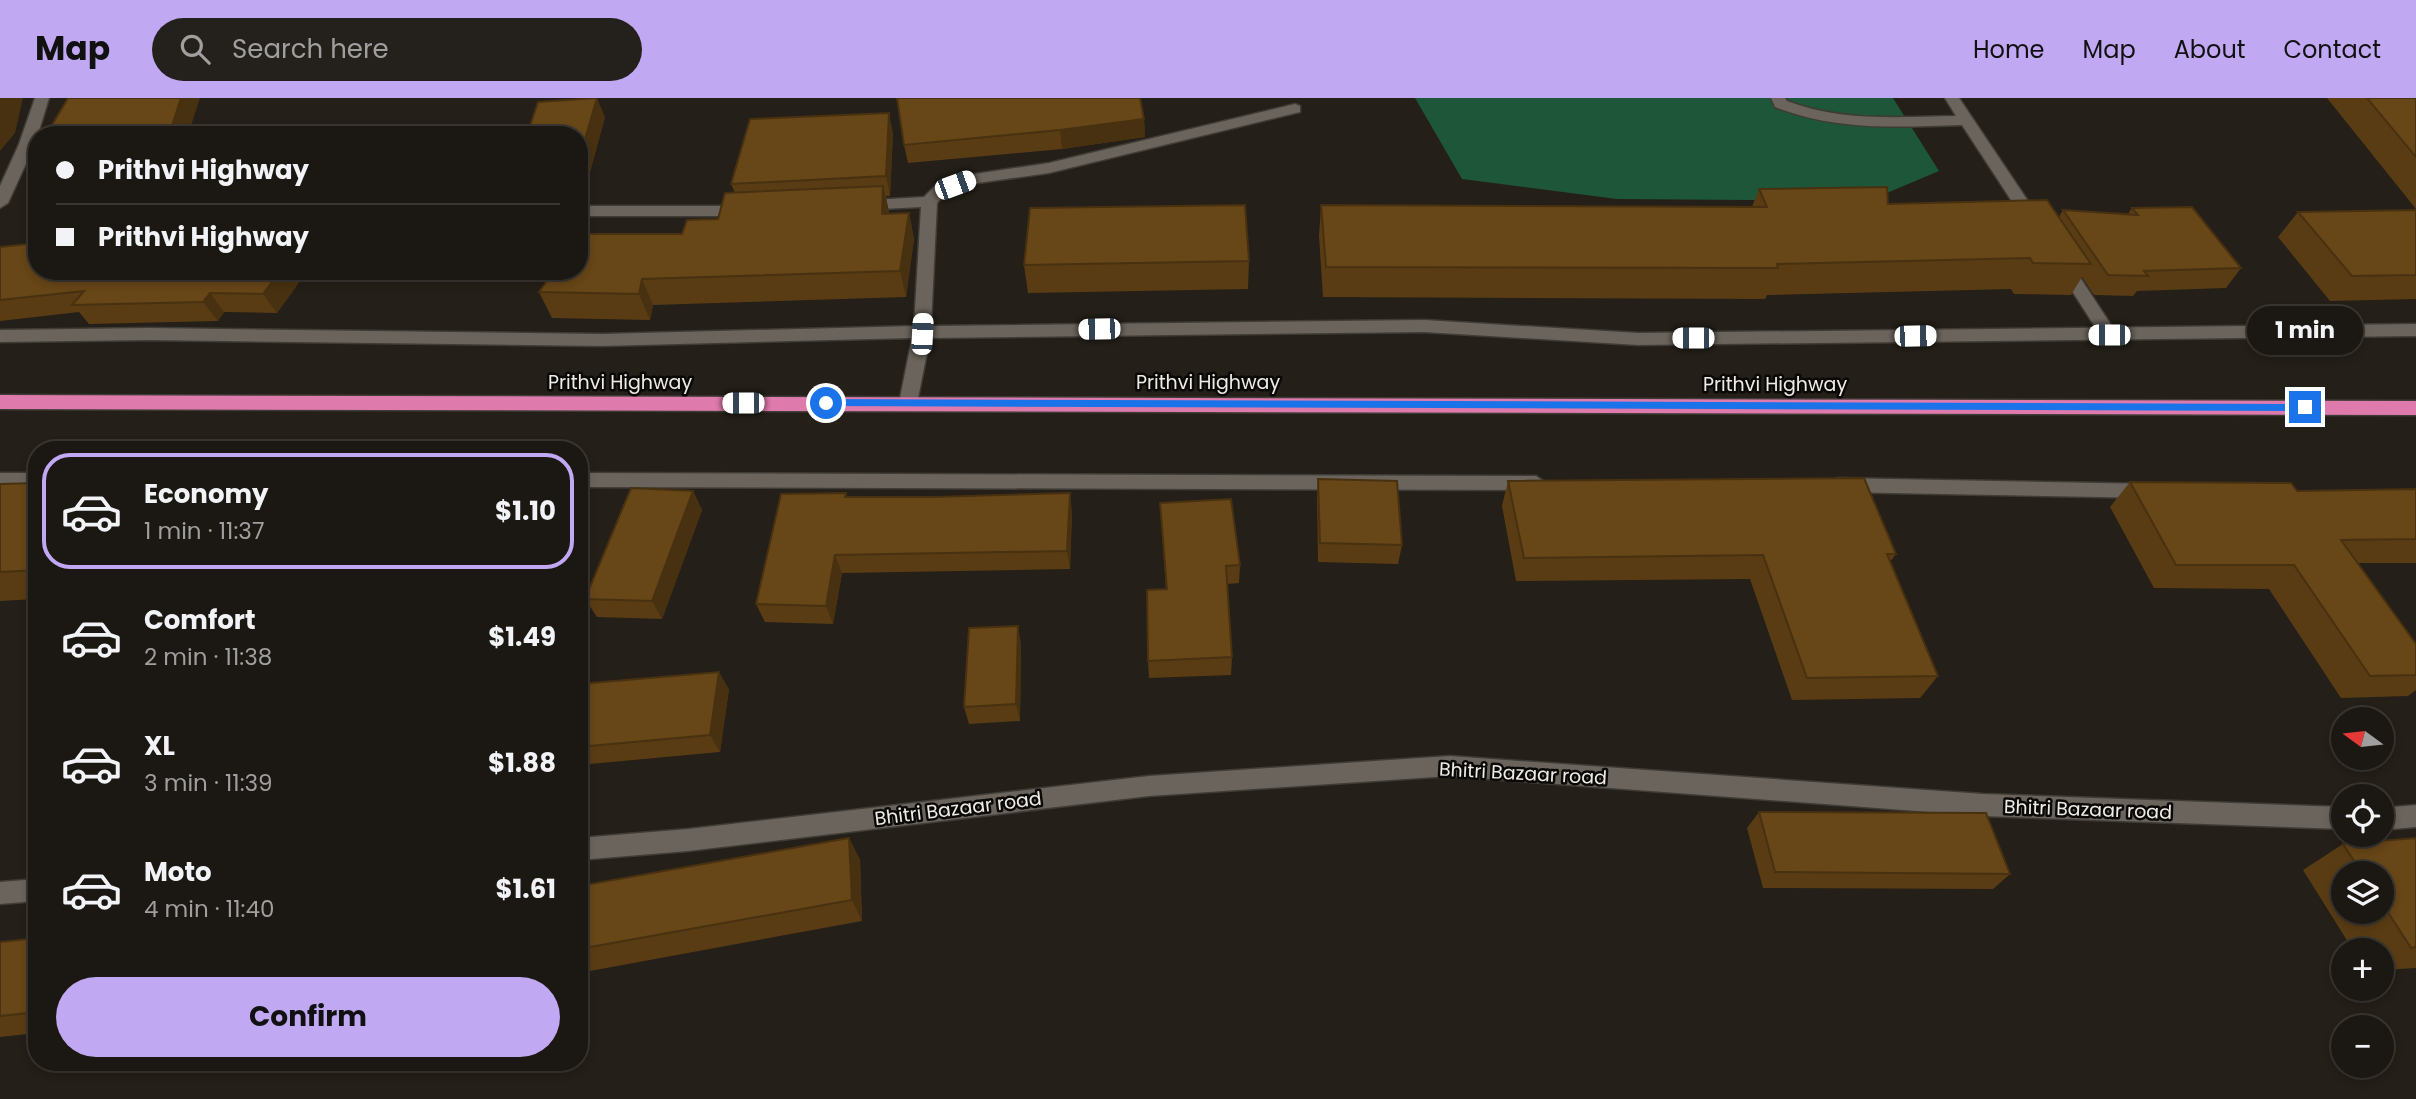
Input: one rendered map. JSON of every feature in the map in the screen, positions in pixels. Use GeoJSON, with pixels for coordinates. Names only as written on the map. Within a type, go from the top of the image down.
{"type":"FeatureCollection","features":[{"type":"Feature","properties":{"kind":"highway","name":"Prithvi Highway"},"geometry":{"type":"LineString","coordinates":[[0,402],[2416,408]]}},
{"type":"Feature","properties":{"kind":"street"},"geometry":{"type":"LineString","coordinates":[[33,126],[42,98]]}},
{"type":"Feature","properties":{"kind":"street"},"geometry":{"type":"LineString","coordinates":[[1777,98],[1780,104],[1803,114],[1843,122],[1966,120]]}},
{"type":"Feature","properties":{"kind":"street"},"geometry":{"type":"LineString","coordinates":[[1952,98],[2109,335]]}},
{"type":"Feature","properties":{"kind":"street"},"geometry":{"type":"LineString","coordinates":[[908,403],[922,334],[929,202],[941,190],[968,180],[1061,166],[1295,109]]}},
{"type":"Feature","properties":{"kind":"street"},"geometry":{"type":"LineString","coordinates":[[0,203],[28,141]]}},
{"type":"Feature","properties":{"kind":"street"},"geometry":{"type":"LineString","coordinates":[[850,206],[929,202]]}},
{"type":"Feature","properties":{"kind":"street"},"geometry":{"type":"LineString","coordinates":[[588,211],[758,210]]}},
{"type":"Feature","properties":{"kind":"street"},"geometry":{"type":"LineString","coordinates":[[0,336],[150,334],[602,340],[922,334],[990,330],[1423,326],[1638,339],[2416,330]]}},
{"type":"Feature","properties":{"kind":"street"},"geometry":{"type":"LineString","coordinates":[[0,480],[28,480]]}},
{"type":"Feature","properties":{"kind":"street"},"geometry":{"type":"LineString","coordinates":[[588,480],[1552,483]]}},
{"type":"Feature","properties":{"kind":"street"},"geometry":{"type":"LineString","coordinates":[[1816,485],[2173,492]]}},
{"type":"Feature","properties":{"kind":"street","name":"Bhitri Bazaar road"},"geometry":{"type":"LineString","coordinates":[[588,848],[688,840],[1149,786],[1450,766],[1983,805],[2331,818]]}},
{"type":"Feature","properties":{"kind":"street"},"geometry":{"type":"LineString","coordinates":[[2394,817],[2416,816]]}},
{"type":"Feature","properties":{"kind":"street"},"geometry":{"type":"LineString","coordinates":[[0,893],[28,891]]}},
{"type":"Feature","properties":{"kind":"green space"},"geometry":{"type":"Polygon","coordinates":[[[1415,98],[1893,98],[1939,171],[1868,201],[1617,199],[1462,179],[1415,98]]]}},
{"type":"Feature","properties":{"kind":"building"},"geometry":{"type":"Polygon","coordinates":[[[68,98],[181,98],[172,126],[51,126],[68,98]]]}},
{"type":"Feature","properties":{"kind":"building"},"geometry":{"type":"Polygon","coordinates":[[[597,98],[588,129],[588,126],[530,126],[538,102],[597,98]]]}},
{"type":"Feature","properties":{"kind":"building"},"geometry":{"type":"Polygon","coordinates":[[[897,98],[1140,98],[1144,119],[904,145],[897,98]]]}},
{"type":"Feature","properties":{"kind":"building"},"geometry":{"type":"Polygon","coordinates":[[[2367,98],[2416,98],[2416,157],[2367,98]]]}},
{"type":"Feature","properties":{"kind":"building"},"geometry":{"type":"Polygon","coordinates":[[[889,113],[886,176],[731,184],[750,119],[889,113]]]}},
{"type":"Feature","properties":{"kind":"building"},"geometry":{"type":"Polygon","coordinates":[[[883,186],[882,214],[909,213],[900,271],[642,279],[639,294],[539,292],[548,280],[588,280],[588,234],[682,234],[687,220],[718,219],[725,193],[883,186]]]}},
{"type":"Feature","properties":{"kind":"building"},"geometry":{"type":"Polygon","coordinates":[[[1887,187],[1888,204],[2047,200],[2091,264],[2033,263],[2030,258],[1777,264],[1778,268],[1326,267],[1321,205],[1767,207],[1759,189],[1887,187]]]}},
{"type":"Feature","properties":{"kind":"building"},"geometry":{"type":"Polygon","coordinates":[[[1245,205],[1249,261],[1024,265],[1030,208],[1245,205]]]}},
{"type":"Feature","properties":{"kind":"building"},"geometry":{"type":"Polygon","coordinates":[[[2192,207],[2241,268],[2144,271],[2148,276],[2108,275],[2063,210],[2138,215],[2132,208],[2192,207]]]}},
{"type":"Feature","properties":{"kind":"building"},"geometry":{"type":"Polygon","coordinates":[[[2416,210],[2416,275],[2352,276],[2298,212],[2416,210]]]}},
{"type":"Feature","properties":{"kind":"building"},"geometry":{"type":"Polygon","coordinates":[[[28,244],[28,280],[273,280],[263,294],[210,293],[203,302],[72,305],[84,291],[0,300],[0,247],[28,244]]]}},
{"type":"Feature","properties":{"kind":"building"},"geometry":{"type":"Polygon","coordinates":[[[1864,478],[1896,554],[1887,554],[1938,676],[1807,678],[1763,555],[1524,558],[1508,481],[1864,478]]]}},
{"type":"Feature","properties":{"kind":"building"},"geometry":{"type":"Polygon","coordinates":[[[1318,479],[1397,481],[1402,545],[1320,543],[1318,479]]]}},
{"type":"Feature","properties":{"kind":"building"},"geometry":{"type":"Polygon","coordinates":[[[2130,482],[2291,483],[2297,491],[2416,489],[2416,539],[2341,540],[2416,644],[2416,675],[2370,676],[2294,565],[2176,565],[2130,482]]]}},
{"type":"Feature","properties":{"kind":"building"},"geometry":{"type":"Polygon","coordinates":[[[28,483],[28,570],[0,572],[0,484],[28,483]]]}},
{"type":"Feature","properties":{"kind":"building"},"geometry":{"type":"Polygon","coordinates":[[[631,488],[693,491],[652,601],[588,599],[588,592],[631,488]]]}},
{"type":"Feature","properties":{"kind":"building"},"geometry":{"type":"Polygon","coordinates":[[[846,493],[845,497],[1070,493],[1067,551],[835,555],[826,606],[756,604],[781,494],[846,493]]]}},
{"type":"Feature","properties":{"kind":"building"},"geometry":{"type":"Polygon","coordinates":[[[1231,499],[1240,565],[1226,566],[1232,657],[1148,661],[1147,590],[1167,589],[1160,503],[1231,499]]]}},
{"type":"Feature","properties":{"kind":"building"},"geometry":{"type":"Polygon","coordinates":[[[1018,626],[1016,704],[964,707],[969,628],[1018,626]]]}},
{"type":"Feature","properties":{"kind":"building"},"geometry":{"type":"Polygon","coordinates":[[[719,672],[710,735],[588,746],[588,683],[719,672]]]}},
{"type":"Feature","properties":{"kind":"building"},"geometry":{"type":"Polygon","coordinates":[[[1759,812],[1986,813],[2010,874],[1775,872],[1759,812]]]}},
{"type":"Feature","properties":{"kind":"building"},"geometry":{"type":"Polygon","coordinates":[[[849,838],[852,900],[588,947],[588,884],[849,838]]]}},
{"type":"Feature","properties":{"kind":"building"},"geometry":{"type":"Polygon","coordinates":[[[2416,838],[2416,947],[2411,948],[2394,922],[2394,861],[2354,861],[2345,847],[2394,847],[2394,840],[2416,838]]]}},
{"type":"Feature","properties":{"kind":"building"},"geometry":{"type":"Polygon","coordinates":[[[28,939],[28,1013],[0,1016],[0,942],[28,939]]]}},
{"type":"Feature","properties":{"kind":"route"},"geometry":{"type":"LineString","coordinates":[[826,403],[2305,407]]}}]}
